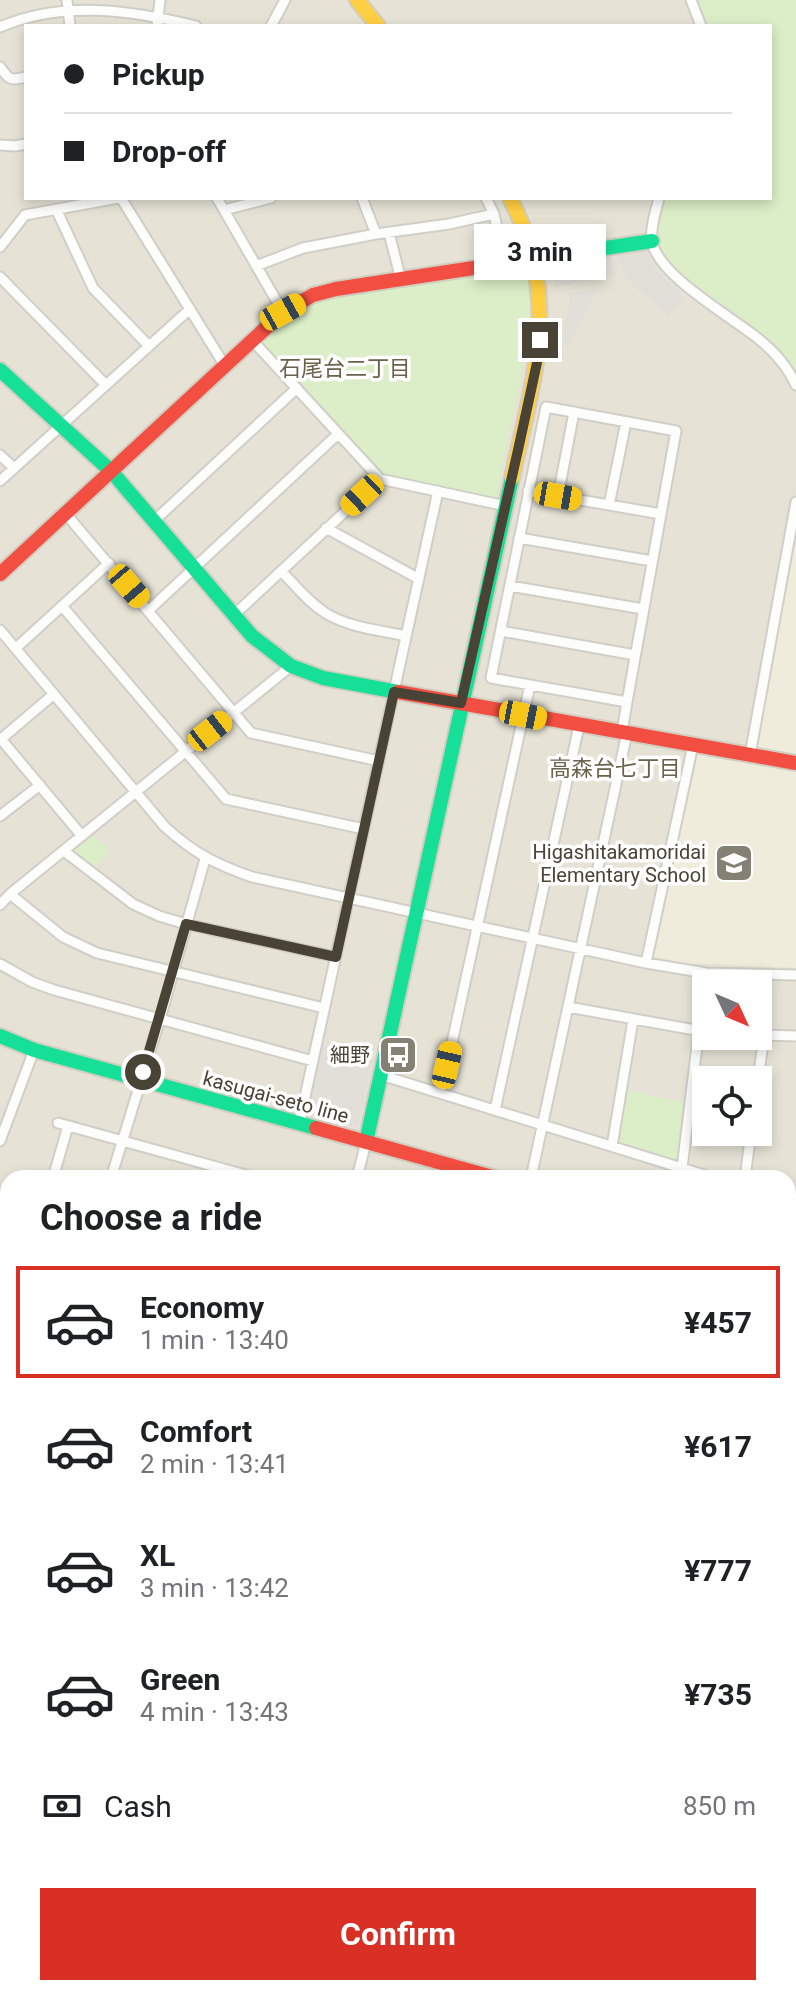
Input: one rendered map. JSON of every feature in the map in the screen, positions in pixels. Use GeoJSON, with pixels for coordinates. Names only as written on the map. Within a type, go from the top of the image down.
{"type":"FeatureCollection","features":[{"type":"Feature","properties":{"kind":"street"},"geometry":{"type":"LineString","coordinates":[[158,21],[160,0]]}},
{"type":"Feature","properties":{"kind":"street"},"geometry":{"type":"LineString","coordinates":[[272,24],[285,0]]}},
{"type":"Feature","properties":{"kind":"street"},"geometry":{"type":"LineString","coordinates":[[357,0],[376,24]]}},
{"type":"Feature","properties":{"kind":"street"},"geometry":{"type":"LineString","coordinates":[[691,0],[700,24]]}},
{"type":"Feature","properties":{"kind":"street"},"geometry":{"type":"LineString","coordinates":[[68,4],[70,24]]}},
{"type":"Feature","properties":{"kind":"street"},"geometry":{"type":"LineString","coordinates":[[0,27],[68,4],[181,24]]}},
{"type":"Feature","properties":{"kind":"street"},"geometry":{"type":"LineString","coordinates":[[0,67],[9,79],[24,77]]}},
{"type":"Feature","properties":{"kind":"street"},"geometry":{"type":"LineString","coordinates":[[0,145],[24,144]]}},
{"type":"Feature","properties":{"kind":"street"},"geometry":{"type":"LineString","coordinates":[[0,247],[25,215],[108,200]]}},
{"type":"Feature","properties":{"kind":"street"},"geometry":{"type":"LineString","coordinates":[[120,200],[225,366]]}},
{"type":"Feature","properties":{"kind":"street"},"geometry":{"type":"LineString","coordinates":[[218,200],[283,312]]}},
{"type":"Feature","properties":{"kind":"street"},"geometry":{"type":"LineString","coordinates":[[224,210],[263,200]]}},
{"type":"Feature","properties":{"kind":"street"},"geometry":{"type":"LineString","coordinates":[[363,200],[376,234]]}},
{"type":"Feature","properties":{"kind":"street"},"geometry":{"type":"LineString","coordinates":[[487,200],[494,214],[505,263]]}},
{"type":"Feature","properties":{"kind":"street"},"geometry":{"type":"LineString","coordinates":[[359,1170],[538,358],[541,293],[536,259],[511,200]]}},
{"type":"Feature","properties":{"kind":"street"},"geometry":{"type":"LineString","coordinates":[[658,200],[652,241],[661,262],[678,279],[763,342],[790,372],[796,385]]}},
{"type":"Feature","properties":{"kind":"street"},"geometry":{"type":"LineString","coordinates":[[56,209],[93,288],[149,346]]}},
{"type":"Feature","properties":{"kind":"street"},"geometry":{"type":"LineString","coordinates":[[256,266],[303,248],[494,214]]}},
{"type":"Feature","properties":{"kind":"street"},"geometry":{"type":"LineString","coordinates":[[389,233],[401,280]]}},
{"type":"Feature","properties":{"kind":"street"},"geometry":{"type":"LineString","coordinates":[[0,574],[283,312],[313,295],[652,241]]}},
{"type":"Feature","properties":{"kind":"street"},"geometry":{"type":"LineString","coordinates":[[0,277],[106,385]]}},
{"type":"Feature","properties":{"kind":"street"},"geometry":{"type":"LineString","coordinates":[[0,481],[190,309]]}},
{"type":"Feature","properties":{"kind":"street"},"geometry":{"type":"LineString","coordinates":[[252,340],[380,479],[506,506]]}},
{"type":"Feature","properties":{"kind":"street"},"geometry":{"type":"LineString","coordinates":[[0,370],[112,472],[252,636],[291,666],[323,678],[394,692],[796,763]]}},
{"type":"Feature","properties":{"kind":"street"},"geometry":{"type":"LineString","coordinates":[[154,521],[297,388]]}},
{"type":"Feature","properties":{"kind":"street"},"geometry":{"type":"LineString","coordinates":[[533,1170],[625,732],[627,702],[676,431],[546,407],[491,678],[627,702]]}},
{"type":"Feature","properties":{"kind":"street"},"geometry":{"type":"LineString","coordinates":[[558,496],[574,412]]}},
{"type":"Feature","properties":{"kind":"street"},"geometry":{"type":"LineString","coordinates":[[609,505],[626,422]]}},
{"type":"Feature","properties":{"kind":"street"},"geometry":{"type":"LineString","coordinates":[[149,610],[338,434]]}},
{"type":"Feature","properties":{"kind":"street"},"geometry":{"type":"LineString","coordinates":[[0,455],[14,468]]}},
{"type":"Feature","properties":{"kind":"street"},"geometry":{"type":"LineString","coordinates":[[234,615],[380,479]]}},
{"type":"Feature","properties":{"kind":"street"},"geometry":{"type":"LineString","coordinates":[[299,1124],[438,491]]}},
{"type":"Feature","properties":{"kind":"street"},"geometry":{"type":"LineString","coordinates":[[528,491],[661,514]]}},
{"type":"Feature","properties":{"kind":"street"},"geometry":{"type":"LineString","coordinates":[[750,755],[793,540],[796,502]]}},
{"type":"Feature","properties":{"kind":"street"},"geometry":{"type":"LineString","coordinates":[[66,514],[251,733],[379,761]]}},
{"type":"Feature","properties":{"kind":"street"},"geometry":{"type":"LineString","coordinates":[[326,528],[419,579]]}},
{"type":"Feature","properties":{"kind":"street"},"geometry":{"type":"LineString","coordinates":[[519,538],[652,561]]}},
{"type":"Feature","properties":{"kind":"street"},"geometry":{"type":"LineString","coordinates":[[16,648],[109,563]]}},
{"type":"Feature","properties":{"kind":"street"},"geometry":{"type":"LineString","coordinates":[[281,571],[309,601],[329,614],[352,625],[406,636]]}},
{"type":"Feature","properties":{"kind":"street"},"geometry":{"type":"LineString","coordinates":[[510,586],[643,609]]}},
{"type":"Feature","properties":{"kind":"street"},"geometry":{"type":"LineString","coordinates":[[62,606],[226,799],[364,829]]}},
{"type":"Feature","properties":{"kind":"street"},"geometry":{"type":"LineString","coordinates":[[0,630],[165,827],[205,859],[252,877],[692,971]]}},
{"type":"Feature","properties":{"kind":"street"},"geometry":{"type":"LineString","coordinates":[[501,631],[635,655]]}},
{"type":"Feature","properties":{"kind":"street"},"geometry":{"type":"LineString","coordinates":[[0,905],[291,666]]}},
{"type":"Feature","properties":{"kind":"street"},"geometry":{"type":"LineString","coordinates":[[441,1093],[530,685]]}},
{"type":"Feature","properties":{"kind":"street"},"geometry":{"type":"LineString","coordinates":[[54,694],[0,738],[82,836]]}},
{"type":"Feature","properties":{"kind":"street"},"geometry":{"type":"LineString","coordinates":[[495,1110],[579,726]]}},
{"type":"Feature","properties":{"kind":"street"},"geometry":{"type":"LineString","coordinates":[[646,963],[693,745]]}},
{"type":"Feature","properties":{"kind":"street"},"geometry":{"type":"LineString","coordinates":[[0,816],[40,785]]}},
{"type":"Feature","properties":{"kind":"street"},"geometry":{"type":"LineString","coordinates":[[64,851],[133,904],[159,916],[336,957]]}},
{"type":"Feature","properties":{"kind":"street"},"geometry":{"type":"LineString","coordinates":[[113,1170],[205,859]]}},
{"type":"Feature","properties":{"kind":"street"},"geometry":{"type":"LineString","coordinates":[[10,894],[63,937],[97,953],[324,1008]]}},
{"type":"Feature","properties":{"kind":"street"},"geometry":{"type":"LineString","coordinates":[[0,964],[54,990],[313,1061]]}},
{"type":"Feature","properties":{"kind":"street"},"geometry":{"type":"LineString","coordinates":[[772,974],[796,975]]}},
{"type":"Feature","properties":{"kind":"street"},"geometry":{"type":"LineString","coordinates":[[568,1007],[692,1030]]}},
{"type":"Feature","properties":{"kind":"street"},"geometry":{"type":"LineString","coordinates":[[612,1146],[633,1020]]}},
{"type":"Feature","properties":{"kind":"street"},"geometry":{"type":"LineString","coordinates":[[772,1035],[796,1036]]}},
{"type":"Feature","properties":{"kind":"street","name":"kasugai-seto line"},"geometry":{"type":"LineString","coordinates":[[0,1036],[34,1050],[467,1170]]}},
{"type":"Feature","properties":{"kind":"street"},"geometry":{"type":"LineString","coordinates":[[0,1141],[34,1050]]}},
{"type":"Feature","properties":{"kind":"street"},"geometry":{"type":"LineString","coordinates":[[682,1168],[699,1050]]}},
{"type":"Feature","properties":{"kind":"street"},"geometry":{"type":"LineString","coordinates":[[381,1075],[688,1170]]}},
{"type":"Feature","properties":{"kind":"street"},"geometry":{"type":"LineString","coordinates":[[0,1105],[12,1109]]}},
{"type":"Feature","properties":{"kind":"street"},"geometry":{"type":"LineString","coordinates":[[54,1170],[63,1124],[227,1170]]}},
{"type":"Feature","properties":{"kind":"street"},"geometry":{"type":"LineString","coordinates":[[746,1170],[749,1146]]}},
{"type":"Feature","properties":{"kind":"shaded area"},"geometry":{"type":"Polygon","coordinates":[[[0,0],[796,0],[796,1170],[0,1170],[0,0]]]}},
{"type":"Feature","properties":{"kind":"shaded area"},"geometry":{"type":"Polygon","coordinates":[[[647,249],[653,266],[684,297],[668,316],[630,282],[618,258],[620,253],[647,249]]]}},
{"type":"Feature","properties":{"kind":"shaded area"},"geometry":{"type":"Polygon","coordinates":[[[607,255],[611,257],[617,275],[555,287],[552,264],[607,255]]]}},
{"type":"Feature","properties":{"kind":"shaded area"},"geometry":{"type":"Polygon","coordinates":[[[599,288],[568,348],[562,345],[570,293],[599,288]]]}},
{"type":"Feature","properties":{"kind":"shaded area"},"geometry":{"type":"Polygon","coordinates":[[[796,545],[796,756],[757,749],[792,548],[796,545]]]}},
{"type":"Feature","properties":{"kind":"shaded area","name":"Higashitakamoridai Elementary School"},"geometry":{"type":"Polygon","coordinates":[[[695,753],[796,771],[796,968],[682,963],[652,955],[695,753]]]}},
{"type":"Feature","properties":{"kind":"shaded area"},"geometry":{"type":"Polygon","coordinates":[[[320,1044],[373,1056],[356,1127],[305,1114],[320,1044]]]}},
{"type":"Feature","properties":{"kind":"green space"},"geometry":{"type":"Polygon","coordinates":[[[697,0],[796,0],[796,374],[760,332],[681,276],[661,249],[659,220],[664,200],[772,200],[772,24],[704,24],[697,0]]]}},
{"type":"Feature","properties":{"kind":"green space"},"geometry":{"type":"Polygon","coordinates":[[[525,266],[530,301],[528,342],[495,500],[381,474],[260,343],[288,318],[322,300],[525,266]]]}},
{"type":"Feature","properties":{"kind":"green space"},"geometry":{"type":"Polygon","coordinates":[[[92,834],[109,850],[93,869],[73,852],[92,834]]]}},
{"type":"Feature","properties":{"kind":"green space"},"geometry":{"type":"Polygon","coordinates":[[[625,1090],[686,1103],[679,1161],[676,1163],[619,1145],[625,1090]]]}},
{"type":"Feature","properties":{"kind":"traffic: fast"},"geometry":{"type":"LineString","coordinates":[[493,265],[652,241]]}},
{"type":"Feature","properties":{"kind":"traffic: fast"},"geometry":{"type":"LineString","coordinates":[[0,370],[112,472],[252,636],[291,666],[323,678],[398,692]]}},
{"type":"Feature","properties":{"kind":"traffic: fast"},"geometry":{"type":"LineString","coordinates":[[366,1142],[512,478]]}},
{"type":"Feature","properties":{"kind":"traffic: fast"},"geometry":{"type":"LineString","coordinates":[[0,1036],[34,1050],[316,1128]]}},
{"type":"Feature","properties":{"kind":"traffic: slow"},"geometry":{"type":"LineString","coordinates":[[357,0],[376,24]]}},
{"type":"Feature","properties":{"kind":"traffic: slow"},"geometry":{"type":"LineString","coordinates":[[511,200],[526,235],[539,304],[535,371],[512,478]]}},
{"type":"Feature","properties":{"kind":"traffic: jam"},"geometry":{"type":"LineString","coordinates":[[0,574],[283,312],[313,295],[336,289],[493,265]]}},
{"type":"Feature","properties":{"kind":"traffic: jam"},"geometry":{"type":"LineString","coordinates":[[398,692],[796,763]]}},
{"type":"Feature","properties":{"kind":"traffic: jam"},"geometry":{"type":"LineString","coordinates":[[316,1128],[467,1170]]}},
{"type":"Feature","properties":{"kind":"place","name":"Higashitakamoridai Elementary School"},"geometry":{"type":"Point","coordinates":[734,863]}},
{"type":"Feature","properties":{"kind":"place","name":"細野"},"geometry":{"type":"Point","coordinates":[398,1055]}},
{"type":"Feature","properties":{"kind":"district","name":"石尾台二丁目"},"geometry":{"type":"Point","coordinates":[345,368]}},
{"type":"Feature","properties":{"kind":"district","name":"高森台七丁目"},"geometry":{"type":"Point","coordinates":[615,768]}},
{"type":"Feature","properties":{"kind":"route"},"geometry":{"type":"LineString","coordinates":[[143,1072],[186,924],[336,957],[394,692],[461,703],[540,340]]}}]}
